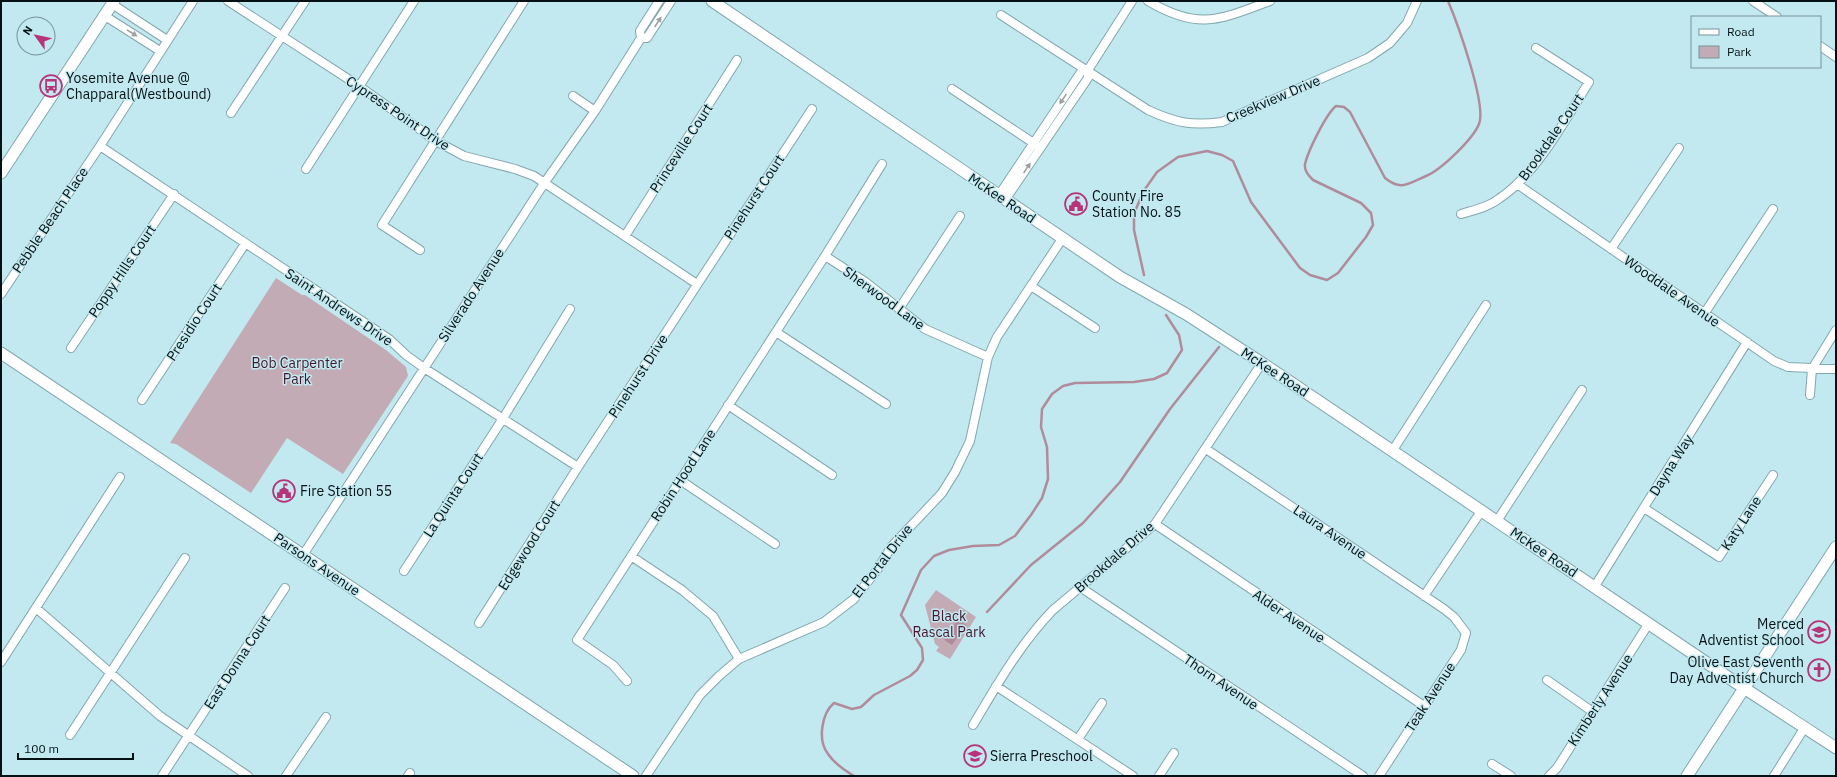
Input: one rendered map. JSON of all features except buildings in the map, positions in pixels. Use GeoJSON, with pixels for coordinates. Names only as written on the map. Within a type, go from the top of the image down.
{"type":"FeatureCollection","features":[{"type":"Feature","properties":{"kind":"street","name":"Pebble Beach Place"},"geometry":{"type":"LineString","coordinates":[[1,294],[100,146],[193,1]]}},
{"type":"Feature","properties":{"kind":"street","name":"Cypress Point Drive"},"geometry":{"type":"LineString","coordinates":[[228,1],[359,86],[436,141],[464,156],[515,168],[545,182],[697,284]]}},
{"type":"Feature","properties":{"kind":"street"},"geometry":{"type":"LineString","coordinates":[[231,113],[305,1]]}},
{"type":"Feature","properties":{"kind":"street"},"geometry":{"type":"LineString","coordinates":[[306,169],[414,1]]}},
{"type":"Feature","properties":{"kind":"street"},"geometry":{"type":"LineString","coordinates":[[420,250],[382,226],[524,1]]}},
{"type":"Feature","properties":{"kind":"street","name":"Silverado Avenue"},"geometry":{"type":"LineString","coordinates":[[303,555],[545,182],[595,111],[641,38],[640,31],[659,1]]}},
{"type":"Feature","properties":{"kind":"street","name":"Silverado Avenue"},"geometry":{"type":"LineString","coordinates":[[641,38],[648,38],[671,1]]}},
{"type":"Feature","properties":{"kind":"street","name":"McKee Road"},"geometry":{"type":"LineString","coordinates":[[712,1],[1062,239],[1120,277],[1186,314],[1262,363],[1595,586],[1744,688],[1836,748]]}},
{"type":"Feature","properties":{"kind":"street"},"geometry":{"type":"LineString","coordinates":[[1002,198],[1037,145],[1081,72],[1088,70],[1132,1]]}},
{"type":"Feature","properties":{"kind":"street"},"geometry":{"type":"LineString","coordinates":[[1148,1],[1163,10],[1201,21],[1227,17],[1270,1]]}},
{"type":"Feature","properties":{"kind":"street","name":"Creekview Drive"},"geometry":{"type":"LineString","coordinates":[[1000,14],[1148,110],[1169,120],[1199,125],[1222,122],[1368,58],[1390,43],[1403,28],[1407,23],[1417,1]]}},
{"type":"Feature","properties":{"kind":"street"},"geometry":{"type":"LineString","coordinates":[[1753,1],[1776,16]]}},
{"type":"Feature","properties":{"kind":"street"},"geometry":{"type":"LineString","coordinates":[[1,173],[113,3],[167,40]]}},
{"type":"Feature","properties":{"kind":"street"},"geometry":{"type":"LineString","coordinates":[[105,16],[160,51]]}},
{"type":"Feature","properties":{"kind":"street"},"geometry":{"type":"LineString","coordinates":[[1821,47],[1836,57]]}},
{"type":"Feature","properties":{"kind":"street","name":"Brookdale Court"},"geometry":{"type":"LineString","coordinates":[[1517,184],[1536,162],[1589,82],[1536,48]]}},
{"type":"Feature","properties":{"kind":"street","name":"Princeville Court"},"geometry":{"type":"LineString","coordinates":[[625,236],[737,60]]}},
{"type":"Feature","properties":{"kind":"street"},"geometry":{"type":"LineString","coordinates":[[952,89],[1037,145]]}},
{"type":"Feature","properties":{"kind":"street"},"geometry":{"type":"LineString","coordinates":[[573,96],[595,111]]}},
{"type":"Feature","properties":{"kind":"street","name":"Pinehurst Court"},"geometry":{"type":"LineString","coordinates":[[697,284],[812,109]]}},
{"type":"Feature","properties":{"kind":"street","name":"Saint Andrews Drive"},"geometry":{"type":"LineString","coordinates":[[100,146],[389,339],[406,355],[424,368],[502,420],[578,467]]}},
{"type":"Feature","properties":{"kind":"street"},"geometry":{"type":"LineString","coordinates":[[1611,249],[1679,148]]}},
{"type":"Feature","properties":{"kind":"street","name":"Robin Hood Lane"},"geometry":{"type":"LineString","coordinates":[[626,681],[613,665],[577,640],[825,256],[882,164]]}},
{"type":"Feature","properties":{"kind":"street"},"geometry":{"type":"LineString","coordinates":[[1461,214],[1481,208],[1500,199],[1517,184]]}},
{"type":"Feature","properties":{"kind":"street","name":"Wooddale Avenue"},"geometry":{"type":"LineString","coordinates":[[1517,184],[1774,361],[1788,367],[1836,369]]}},
{"type":"Feature","properties":{"kind":"street","name":"Poppy Hills Court"},"geometry":{"type":"LineString","coordinates":[[71,348],[174,194]]}},
{"type":"Feature","properties":{"kind":"street"},"geometry":{"type":"LineString","coordinates":[[1704,314],[1773,209]]}},
{"type":"Feature","properties":{"kind":"street"},"geometry":{"type":"LineString","coordinates":[[899,309],[960,216]]}},
{"type":"Feature","properties":{"kind":"street","name":"El Portal Drive"},"geometry":{"type":"LineString","coordinates":[[646,776],[700,695],[739,659],[824,622],[854,599],[877,570],[896,540],[942,493],[956,472],[970,441],[988,357],[1003,326],[1062,239]]}},
{"type":"Feature","properties":{"kind":"street","name":"Presidio Court"},"geometry":{"type":"LineString","coordinates":[[142,400],[245,244]]}},
{"type":"Feature","properties":{"kind":"street","name":"Sherwood Lane"},"geometry":{"type":"LineString","coordinates":[[825,256],[864,281],[925,329],[988,357]]}},
{"type":"Feature","properties":{"kind":"street","name":"Pinehurst Drive"},"geometry":{"type":"LineString","coordinates":[[578,467],[697,284]]}},
{"type":"Feature","properties":{"kind":"street"},"geometry":{"type":"LineString","coordinates":[[1031,286],[1095,328]]}},
{"type":"Feature","properties":{"kind":"street"},"geometry":{"type":"LineString","coordinates":[[1393,450],[1486,305]]}},
{"type":"Feature","properties":{"kind":"street","name":"La Quinta Court"},"geometry":{"type":"LineString","coordinates":[[404,571],[502,420],[570,309]]}},
{"type":"Feature","properties":{"kind":"street"},"geometry":{"type":"LineString","coordinates":[[1810,395],[1812,369],[1836,330]]}},
{"type":"Feature","properties":{"kind":"street"},"geometry":{"type":"LineString","coordinates":[[776,332],[886,404]]}},
{"type":"Feature","properties":{"kind":"street","name":"Dayna Way"},"geometry":{"type":"LineString","coordinates":[[1595,586],[1747,342]]}},
{"type":"Feature","properties":{"kind":"street","name":"Parsons Avenue"},"geometry":{"type":"LineString","coordinates":[[1,353],[633,776]]}},
{"type":"Feature","properties":{"kind":"street","name":"Brookdale Drive"},"geometry":{"type":"LineString","coordinates":[[973,725],[996,686],[1028,638],[1053,610],[1155,524],[1262,363]]}},
{"type":"Feature","properties":{"kind":"street"},"geometry":{"type":"LineString","coordinates":[[1497,521],[1582,390]]}},
{"type":"Feature","properties":{"kind":"street"},"geometry":{"type":"LineString","coordinates":[[728,405],[832,474]]}},
{"type":"Feature","properties":{"kind":"street","name":"Laura Avenue"},"geometry":{"type":"LineString","coordinates":[[1206,449],[1454,617]]}},
{"type":"Feature","properties":{"kind":"street","name":"Edgewood Court"},"geometry":{"type":"LineString","coordinates":[[479,622],[578,467]]}},
{"type":"Feature","properties":{"kind":"street","name":"Katy Lane"},"geometry":{"type":"LineString","coordinates":[[1644,508],[1719,557],[1773,475]]}},
{"type":"Feature","properties":{"kind":"street"},"geometry":{"type":"LineString","coordinates":[[1,662],[120,478]]}},
{"type":"Feature","properties":{"kind":"street"},"geometry":{"type":"LineString","coordinates":[[680,480],[775,544]]}},
{"type":"Feature","properties":{"kind":"street"},"geometry":{"type":"LineString","coordinates":[[1424,596],[1482,510]]}},
{"type":"Feature","properties":{"kind":"street","name":"Alder Avenue"},"geometry":{"type":"LineString","coordinates":[[1155,524],[1424,706]]}},
{"type":"Feature","properties":{"kind":"street"},"geometry":{"type":"LineString","coordinates":[[1687,776],[1836,547]]}},
{"type":"Feature","properties":{"kind":"street"},"geometry":{"type":"LineString","coordinates":[[631,556],[682,590],[713,616],[739,659]]}},
{"type":"Feature","properties":{"kind":"street"},"geometry":{"type":"LineString","coordinates":[[70,735],[185,558]]}},
{"type":"Feature","properties":{"kind":"street","name":"Thorn Avenue"},"geometry":{"type":"LineString","coordinates":[[1080,587],[1362,776]]}},
{"type":"Feature","properties":{"kind":"street","name":"East Donna Court"},"geometry":{"type":"LineString","coordinates":[[162,776],[285,588]]}},
{"type":"Feature","properties":{"kind":"street"},"geometry":{"type":"LineString","coordinates":[[36,608],[157,713],[248,776]]}},
{"type":"Feature","properties":{"kind":"street","name":"Teak Avenue"},"geometry":{"type":"LineString","coordinates":[[1379,776],[1461,650],[1466,633],[1454,617]]}},
{"type":"Feature","properties":{"kind":"street","name":"Kimberly Avenue"},"geometry":{"type":"LineString","coordinates":[[1549,776],[1557,768],[1649,623]]}},
{"type":"Feature","properties":{"kind":"street"},"geometry":{"type":"LineString","coordinates":[[1547,680],[1593,712]]}},
{"type":"Feature","properties":{"kind":"street"},"geometry":{"type":"LineString","coordinates":[[996,686],[1133,776]]}},
{"type":"Feature","properties":{"kind":"street"},"geometry":{"type":"LineString","coordinates":[[1078,739],[1102,703]]}},
{"type":"Feature","properties":{"kind":"street"},"geometry":{"type":"LineString","coordinates":[[286,776],[326,717]]}},
{"type":"Feature","properties":{"kind":"street"},"geometry":{"type":"LineString","coordinates":[[1774,776],[1805,727]]}},
{"type":"Feature","properties":{"kind":"street"},"geometry":{"type":"LineString","coordinates":[[1159,776],[1174,753]]}},
{"type":"Feature","properties":{"kind":"street"},"geometry":{"type":"LineString","coordinates":[[1492,764],[1511,776]]}},
{"type":"Feature","properties":{"kind":"green space","name":"Bob Carpenter Park"},"geometry":{"type":"Polygon","coordinates":[[[276,278],[302,295],[305,295],[386,350],[406,367],[408,376],[343,474],[287,438],[251,493],[176,444],[170,443],[276,278]]]}},
{"type":"Feature","properties":{"kind":"green space","name":"Black Rascal Park"},"geometry":{"type":"Polygon","coordinates":[[[936,590],[976,617],[950,659],[936,651],[939,647],[935,644],[925,605],[936,590]]]}},
{"type":"Feature","properties":{"kind":"shaded area"},"geometry":{"type":"Polygon","coordinates":[[[958,619],[966,625],[952,645],[944,640],[958,619]]]}},
{"type":"Feature","properties":{"kind":"waterway"},"geometry":{"type":"LineString","coordinates":[[1144,275],[1134,230],[1134,214],[1143,192],[1157,172],[1178,157],[1207,151],[1222,155],[1233,161],[1251,202],[1300,268],[1310,275],[1327,280],[1338,273],[1366,237],[1373,225],[1371,213],[1361,203],[1313,180],[1306,171],[1305,164],[1310,151],[1318,133],[1332,110],[1336,106],[1344,107],[1350,112],[1385,178],[1400,185],[1414,182],[1432,173],[1448,161],[1470,138],[1479,124],[1479,100],[1475,82],[1464,44],[1448,1]]}},
{"type":"Feature","properties":{"kind":"waterway"},"geometry":{"type":"LineString","coordinates":[[854,776],[836,763],[830,757],[825,748],[822,727],[826,713],[834,703],[852,709],[861,707],[874,695],[910,676],[917,670],[923,660],[922,648],[901,615],[921,570],[934,556],[949,550],[973,546],[999,545],[1015,536],[1042,498],[1048,479],[1047,447],[1041,427],[1042,409],[1052,394],[1063,386],[1075,383],[1134,382],[1154,379],[1167,373],[1182,350],[1179,335],[1166,315]]}},
{"type":"Feature","properties":{"kind":"waterway"},"geometry":{"type":"LineString","coordinates":[[987,612],[1031,565],[1083,523],[1120,482],[1170,409],[1219,347]]}},
{"type":"Feature","properties":{"kind":"place","name":"Yosemite Avenue @ Chapparal(Westbound)"},"geometry":{"type":"Point","coordinates":[51,86]}},
{"type":"Feature","properties":{"kind":"place","name":"County Fire Station No. 85"},"geometry":{"type":"Point","coordinates":[1076,204]}},
{"type":"Feature","properties":{"kind":"place","name":"Fire Station 55"},"geometry":{"type":"Point","coordinates":[284,491]}},
{"type":"Feature","properties":{"kind":"place","name":"Merced Adventist School"},"geometry":{"type":"Point","coordinates":[1819,632]}},
{"type":"Feature","properties":{"kind":"place","name":"Olive East Seventh Day Adventist Church"},"geometry":{"type":"Point","coordinates":[1819,670]}},
{"type":"Feature","properties":{"kind":"place","name":"Sierra Preschool"},"geometry":{"type":"Point","coordinates":[975,756]}}]}
